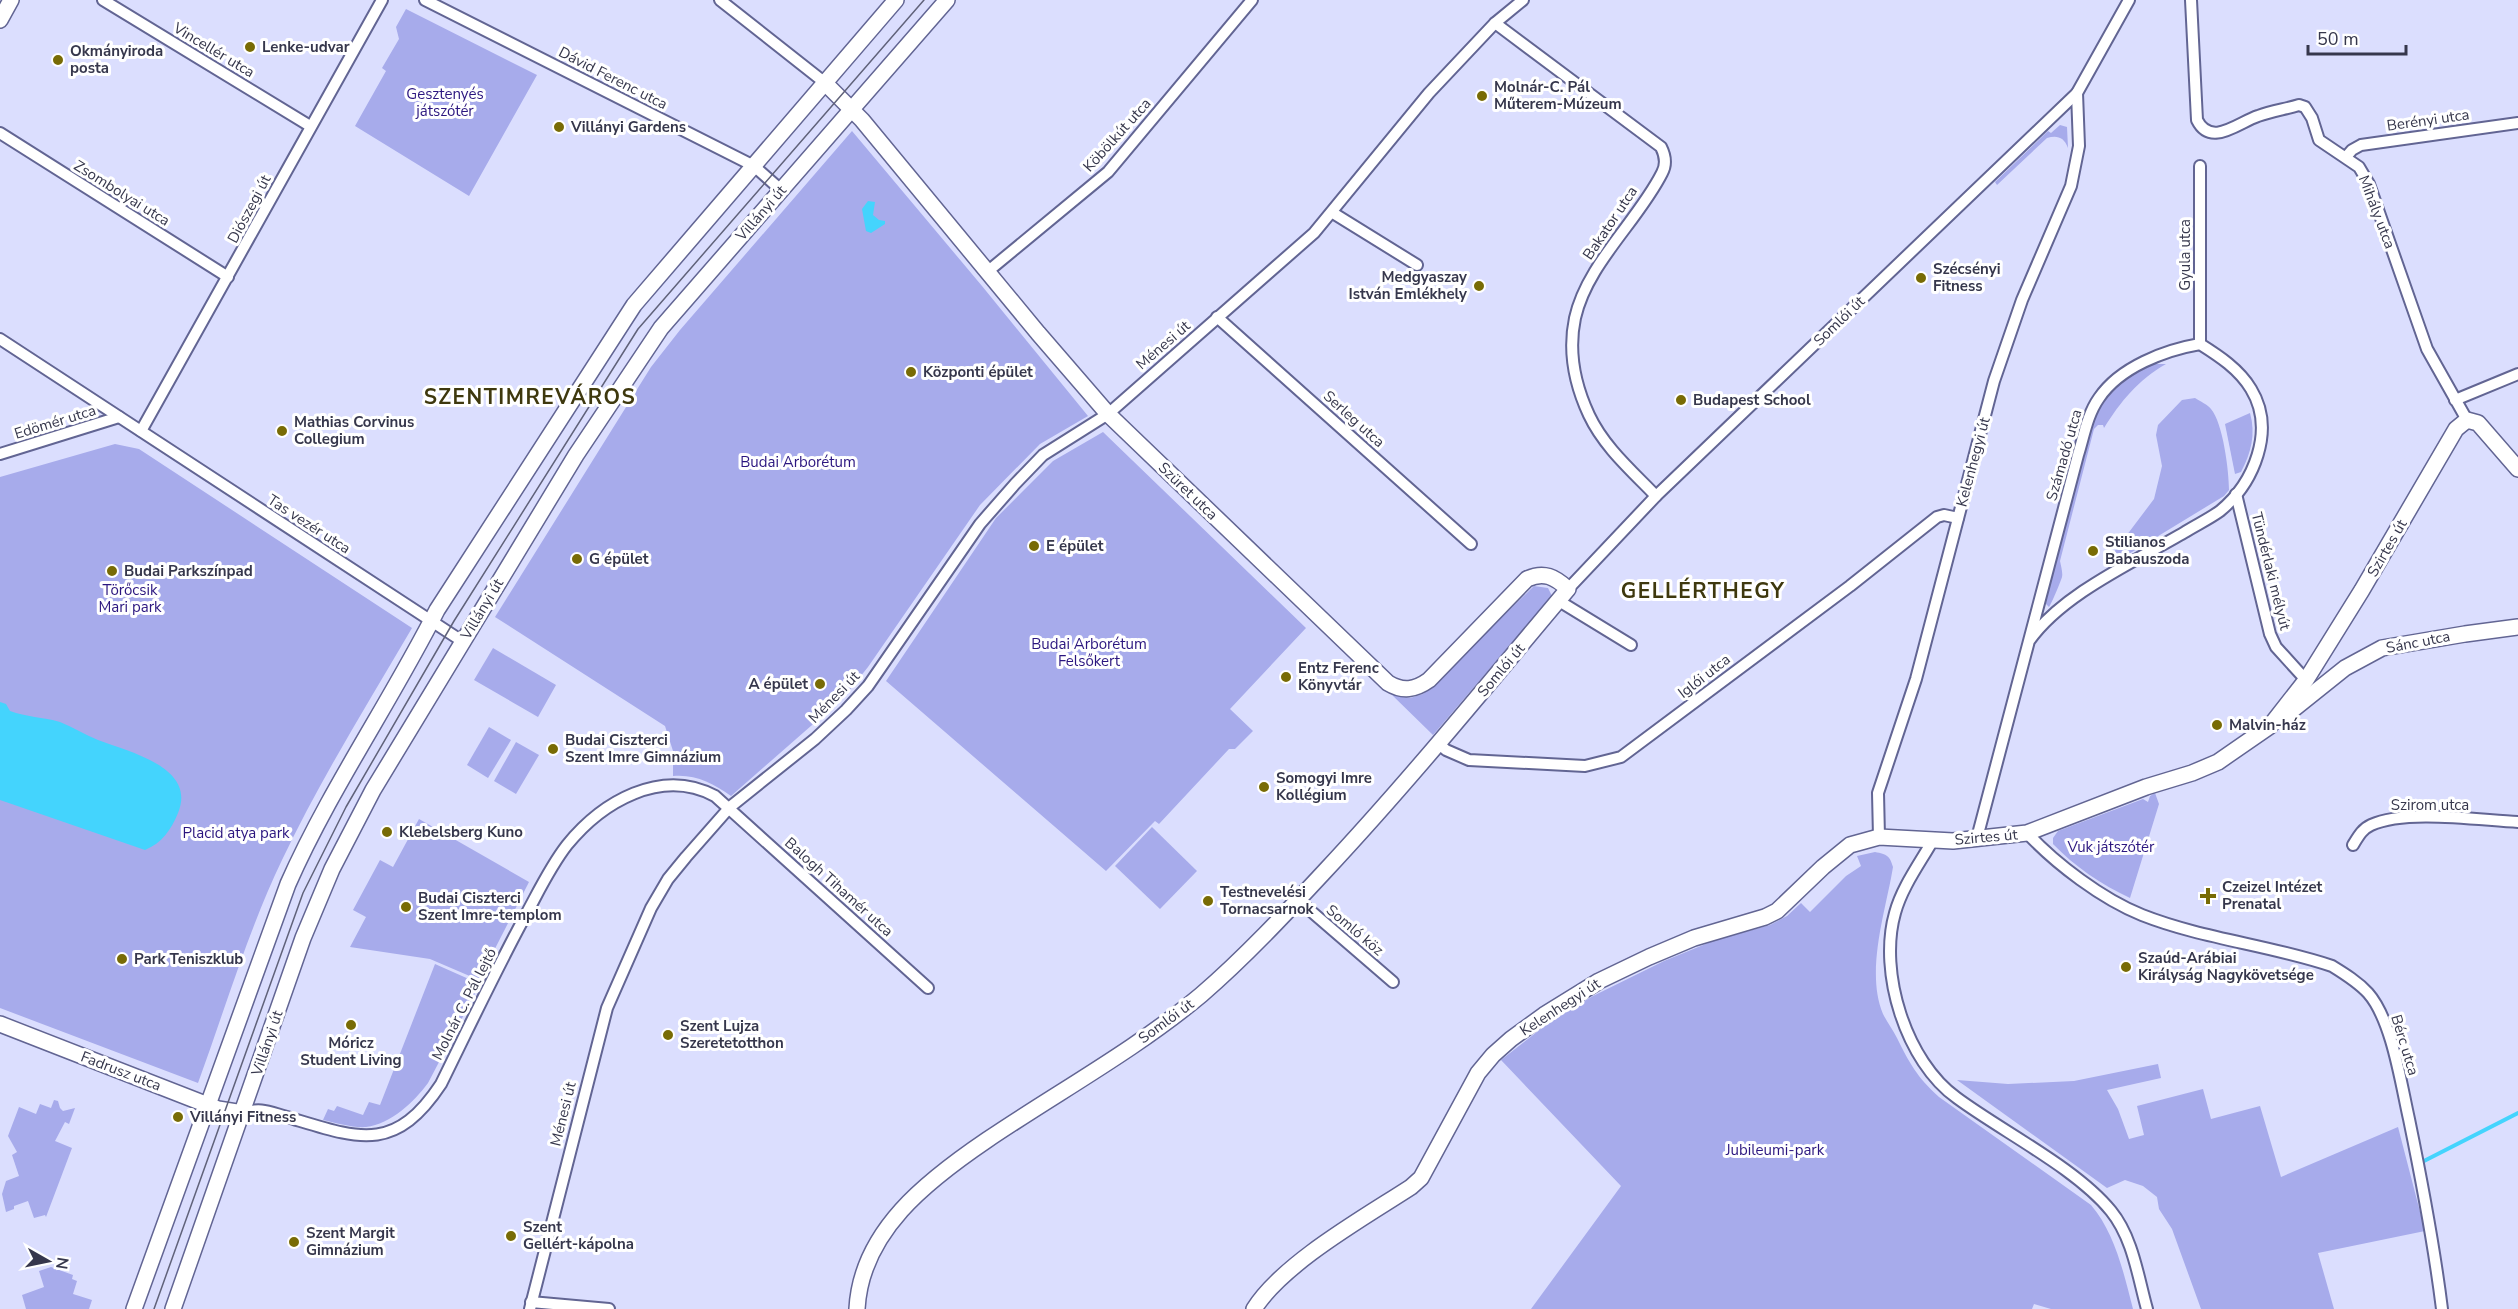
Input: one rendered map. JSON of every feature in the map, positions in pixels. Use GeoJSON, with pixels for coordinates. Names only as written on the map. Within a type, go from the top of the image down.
{"type":"FeatureCollection","features":[{"type":"Feature","properties":{"kind":"street"},"geometry":{"type":"LineString","coordinates":[[0,20],[11,0]]}},
{"type":"Feature","properties":{"kind":"street","name":"Vincellér utca"},"geometry":{"type":"LineString","coordinates":[[103,0],[310,126]]}},
{"type":"Feature","properties":{"kind":"street","name":"Diószegi út"},"geometry":{"type":"LineString","coordinates":[[141,432],[382,0]]}},
{"type":"Feature","properties":{"kind":"street","name":"Dávid Ferenc utca"},"geometry":{"type":"LineString","coordinates":[[425,0],[754,166],[781,190]]}},
{"type":"Feature","properties":{"kind":"street"},"geometry":{"type":"LineString","coordinates":[[720,0],[824,82]]}},
{"type":"Feature","properties":{"kind":"street"},"geometry":{"type":"LineString","coordinates":[[134,1309],[275,915],[300,856],[431,622],[472,552],[634,305],[896,0]]}},
{"type":"Feature","properties":{"kind":"street","name":"Villányi út"},"geometry":{"type":"LineString","coordinates":[[172,1309],[303,938],[332,869],[373,790],[576,455],[661,328],[947,0]]}},
{"type":"Feature","properties":{"kind":"street","name":"Köbölkút utca"},"geometry":{"type":"LineString","coordinates":[[987,272],[1108,172],[1252,0]]}},
{"type":"Feature","properties":{"kind":"street","name":"Ménesi út"},"geometry":{"type":"LineString","coordinates":[[531,1306],[584,1091],[613,990],[647,916],[668,879],[730,807],[814,739],[860,694],[980,524],[1029,470],[1054,447],[1108,414],[1217,317],[1268,276],[1333,213],[1400,126],[1495,23],[1522,0]]}},
{"type":"Feature","properties":{"kind":"street","name":"Somlói út"},"geometry":{"type":"LineString","coordinates":[[857,1309],[861,1283],[875,1247],[885,1230],[913,1198],[959,1159],[1137,1042],[1217,980],[1298,900],[1439,744],[1563,595],[1656,496],[2077,93],[2129,0]]}},
{"type":"Feature","properties":{"kind":"street","name":"Mihály utca"},"geometry":{"type":"LineString","coordinates":[[2191,0],[2197,120],[2201,127],[2209,132],[2228,130],[2256,116],[2299,105],[2305,107],[2312,118],[2319,140],[2330,150],[2346,157],[2359,167],[2369,184],[2433,360],[2455,400],[2467,420],[2478,423],[2518,469]]}},
{"type":"Feature","properties":{"kind":"street","name":"Bakator utca"},"geometry":{"type":"LineString","coordinates":[[1495,23],[1661,147],[1665,154],[1662,173],[1605,257],[1583,295],[1575,315],[1572,336],[1576,381],[1590,417],[1607,444],[1656,496]]}},
{"type":"Feature","properties":{"kind":"street","name":"Szüret utca"},"geometry":{"type":"LineString","coordinates":[[824,82],[853,109],[1108,414],[1347,644],[1395,687],[1416,688],[1429,680],[1527,579],[1535,576],[1548,576],[1563,595]]}},
{"type":"Feature","properties":{"kind":"street","name":"Kelenhegyi út"},"geometry":{"type":"LineString","coordinates":[[1879,837],[1878,793],[1916,679],[2009,331],[2071,186],[2079,146],[2077,93]]}},
{"type":"Feature","properties":{"kind":"street","name":"Berényi utca"},"geometry":{"type":"LineString","coordinates":[[2346,157],[2361,145],[2518,123]]}},
{"type":"Feature","properties":{"kind":"street","name":"Zsombolyai utca"},"geometry":{"type":"LineString","coordinates":[[0,133],[228,278]]}},
{"type":"Feature","properties":{"kind":"street","name":"Gyula utca"},"geometry":{"type":"LineString","coordinates":[[2200,166],[2200,344]]}},
{"type":"Feature","properties":{"kind":"street"},"geometry":{"type":"LineString","coordinates":[[1333,213],[1417,265]]}},
{"type":"Feature","properties":{"kind":"street","name":"Serleg utca"},"geometry":{"type":"LineString","coordinates":[[1217,317],[1471,544]]}},
{"type":"Feature","properties":{"kind":"street"},"geometry":{"type":"LineString","coordinates":[[0,339],[118,417]]}},
{"type":"Feature","properties":{"kind":"street","name":"Számadó utca"},"geometry":{"type":"LineString","coordinates":[[1977,838],[2078,455],[2090,415],[2098,399],[2120,377],[2135,367],[2185,347],[2200,344],[2243,378],[2251,390],[2260,413],[2261,441],[2257,457],[2236,494],[2217,513],[2061,605],[2029,641]]}},
{"type":"Feature","properties":{"kind":"street"},"geometry":{"type":"LineString","coordinates":[[2455,400],[2518,375]]}},
{"type":"Feature","properties":{"kind":"street","name":"Tas vezér utca"},"geometry":{"type":"LineString","coordinates":[[118,417],[462,642]]}},
{"type":"Feature","properties":{"kind":"street","name":"Edömér utca"},"geometry":{"type":"LineString","coordinates":[[0,454],[118,417]]}},
{"type":"Feature","properties":{"kind":"street","name":"Szirtes út"},"geometry":{"type":"LineString","coordinates":[[2146,1309],[2128,1242],[2121,1226],[2106,1206],[2070,1174],[1949,1092],[1929,1070],[1911,1038],[1893,988],[1892,931],[1900,898],[1933,840],[2027,833],[2218,762],[2270,726],[2306,680],[2362,590],[2456,429],[2467,420]]}},
{"type":"Feature","properties":{"kind":"street","name":"Tündérlaki mélyút"},"geometry":{"type":"LineString","coordinates":[[2236,494],[2270,634],[2276,647],[2306,680]]}},
{"type":"Feature","properties":{"kind":"street","name":"Iglói utca"},"geometry":{"type":"LineString","coordinates":[[1439,744],[1446,750],[1469,760],[1585,766],[1621,757],[1850,586],[1937,517],[1944,515],[1958,518]]}},
{"type":"Feature","properties":{"kind":"street"},"geometry":{"type":"LineString","coordinates":[[1563,595],[1631,645]]}},
{"type":"Feature","properties":{"kind":"street","name":"Sánc utca"},"geometry":{"type":"LineString","coordinates":[[2270,726],[2345,668],[2382,648],[2465,633],[2518,627]]}},
{"type":"Feature","properties":{"kind":"street","name":"Molnár C. Pál lejtő"},"geometry":{"type":"LineString","coordinates":[[243,1113],[257,1108],[337,1132],[368,1137],[388,1131],[408,1121],[441,1084],[553,864],[568,844],[591,822],[626,796],[654,787],[688,786],[702,789],[730,807]]}},
{"type":"Feature","properties":{"kind":"street","name":"Balogh Tihamér utca"},"geometry":{"type":"LineString","coordinates":[[730,807],[928,988]]}},
{"type":"Feature","properties":{"kind":"street","name":"Szirom utca"},"geometry":{"type":"LineString","coordinates":[[2353,845],[2369,826],[2391,818],[2420,817],[2518,822]]}},
{"type":"Feature","properties":{"kind":"street","name":"Bérc utca"},"geometry":{"type":"LineString","coordinates":[[2027,833],[2051,858],[2128,909],[2171,924],[2332,966],[2351,977],[2369,994],[2381,1015],[2400,1077],[2420,1167],[2442,1309]]}},
{"type":"Feature","properties":{"kind":"street","name":"Kelenhegyi út"},"geometry":{"type":"LineString","coordinates":[[1254,1309],[1267,1292],[1290,1270],[1421,1178],[1479,1073],[1494,1054],[1527,1027],[1599,981],[1649,957],[1694,938],[1765,917],[1777,911],[1850,845],[1879,837],[1933,840]]}},
{"type":"Feature","properties":{"kind":"street","name":"Somló köz"},"geometry":{"type":"LineString","coordinates":[[1298,900],[1394,982]]}},
{"type":"Feature","properties":{"kind":"street","name":"Fadrusz utca"},"geometry":{"type":"LineString","coordinates":[[0,1024],[207,1105],[224,1111],[243,1113]]}},
{"type":"Feature","properties":{"kind":"street"},"geometry":{"type":"LineString","coordinates":[[531,1306],[609,1309]]}},
{"type":"Feature","properties":{"kind":"green space","name":"Gesztenyés játszótér"},"geometry":{"type":"Polygon","coordinates":[[[406,9],[537,75],[469,196],[355,126],[386,71],[382,68],[399,39],[396,27],[406,9]]]}},
{"type":"Feature","properties":{"kind":"green space"},"geometry":{"type":"Polygon","coordinates":[[[2060,125],[2067,127],[2068,148],[2060,138],[2047,138],[1997,185],[1995,182],[2048,131],[2051,133],[2060,125]]]}},
{"type":"Feature","properties":{"kind":"green space","name":"Budai Arborétum"},"geometry":{"type":"Polygon","coordinates":[[[852,131],[1088,416],[1040,444],[980,505],[868,667],[844,697],[731,796],[703,780],[689,776],[673,776],[673,751],[665,726],[495,617],[651,367],[680,330],[852,131]]]}},
{"type":"Feature","properties":{"kind":"green space"},"geometry":{"type":"Polygon","coordinates":[[[2154,364],[2166,364],[2131,392],[2104,428],[2103,425],[2098,425],[2094,429],[2060,561],[2062,577],[2049,607],[2045,603],[2048,588],[2091,427],[2102,406],[2116,388],[2133,374],[2154,364]]]}},
{"type":"Feature","properties":{"kind":"green space"},"geometry":{"type":"Polygon","coordinates":[[[2195,398],[2211,409],[2219,425],[2229,490],[2224,496],[2109,566],[2105,564],[2154,499],[2162,466],[2156,435],[2158,425],[2182,400],[2195,398]]]}},
{"type":"Feature","properties":{"kind":"green space"},"geometry":{"type":"Polygon","coordinates":[[[2250,413],[2253,428],[2250,451],[2241,472],[2235,474],[2225,424],[2250,413]]]}},
{"type":"Feature","properties":{"kind":"green space","name":"Budai Arborétum Felsőkert"},"geometry":{"type":"Polygon","coordinates":[[[1103,432],[1306,628],[1230,709],[1253,731],[1235,749],[1229,749],[1159,824],[1155,821],[1106,871],[886,681],[996,518],[1053,461],[1103,432]]]}},
{"type":"Feature","properties":{"kind":"green space"},"geometry":{"type":"Polygon","coordinates":[[[115,444],[139,449],[412,628],[328,772],[282,860],[248,942],[198,1083],[0,1008],[0,477],[115,444]]]}},
{"type":"Feature","properties":{"kind":"green space"},"geometry":{"type":"Polygon","coordinates":[[[1534,586],[1548,588],[1552,596],[1433,735],[1390,693],[1410,698],[1423,694],[1534,586]]]}},
{"type":"Feature","properties":{"kind":"green space"},"geometry":{"type":"Polygon","coordinates":[[[493,648],[556,685],[538,717],[474,680],[493,648]]]}},
{"type":"Feature","properties":{"kind":"green space"},"geometry":{"type":"Polygon","coordinates":[[[489,727],[511,740],[488,778],[467,765],[489,727]]]}},
{"type":"Feature","properties":{"kind":"green space"},"geometry":{"type":"Polygon","coordinates":[[[516,742],[539,755],[516,794],[494,781],[516,742]]]}},
{"type":"Feature","properties":{"kind":"green space","name":"Vuk játszótér"},"geometry":{"type":"Polygon","coordinates":[[[2155,793],[2159,804],[2130,898],[2089,874],[2053,844],[2053,838],[2058,831],[2143,799],[2148,802],[2150,796],[2155,793]]]}},
{"type":"Feature","properties":{"kind":"green space"},"geometry":{"type":"Polygon","coordinates":[[[419,819],[529,882],[479,980],[430,959],[350,947],[366,917],[353,910],[380,860],[393,867],[419,819]]]}},
{"type":"Feature","properties":{"kind":"green space"},"geometry":{"type":"Polygon","coordinates":[[[1152,827],[1197,871],[1160,909],[1115,866],[1152,827]]]}},
{"type":"Feature","properties":{"kind":"green space","name":"Jubileumi-park"},"geometry":{"type":"Polygon","coordinates":[[[1875,852],[1887,856],[1893,867],[1876,960],[1878,997],[1883,1014],[1906,1055],[1919,1076],[1939,1097],[2091,1205],[2112,1241],[2133,1309],[2051,1309],[2034,1304],[2032,1309],[1531,1309],[1621,1186],[1501,1060],[1551,1021],[1593,996],[1664,961],[1713,941],[1770,925],[1787,916],[1801,903],[1810,912],[1846,876],[1861,866],[1857,856],[1875,852]]]}},
{"type":"Feature","properties":{"kind":"green space"},"geometry":{"type":"Polygon","coordinates":[[[435,964],[480,984],[428,1083],[401,1111],[384,1122],[356,1127],[323,1120],[328,1109],[334,1111],[337,1106],[363,1115],[369,1102],[380,1105],[435,964]]]}},
{"type":"Feature","properties":{"kind":"green space"},"geometry":{"type":"Polygon","coordinates":[[[2158,1064],[2161,1078],[2107,1090],[2118,1109],[2129,1139],[2144,1135],[2137,1106],[2203,1089],[2211,1119],[2260,1106],[2281,1177],[2398,1127],[2425,1231],[2318,1253],[2334,1309],[2201,1309],[2172,1229],[2159,1209],[2157,1197],[2143,1186],[2125,1180],[2107,1188],[1957,1080],[2008,1084],[2074,1081],[2158,1064]]]}},
{"type":"Feature","properties":{"kind":"green space"},"geometry":{"type":"Polygon","coordinates":[[[54,1100],[58,1101],[63,1111],[75,1108],[69,1124],[65,1122],[55,1141],[72,1148],[46,1217],[45,1215],[34,1218],[28,1201],[6,1212],[2,1194],[6,1181],[19,1176],[12,1155],[17,1152],[8,1136],[19,1107],[36,1114],[40,1104],[51,1108],[54,1100]]]}},
{"type":"Feature","properties":{"kind":"green space"},"geometry":{"type":"Polygon","coordinates":[[[51,1267],[73,1275],[72,1279],[77,1281],[73,1294],[92,1300],[89,1309],[26,1309],[22,1295],[44,1287],[39,1271],[51,1267]]]}},
{"type":"Feature","properties":{"kind":"shaded area"},"geometry":{"type":"Polygon","coordinates":[[[868,201],[875,202],[873,215],[885,221],[885,224],[871,233],[866,231],[862,209],[868,201]]]}},
{"type":"Feature","properties":{"kind":"shaded area"},"geometry":{"type":"Polygon","coordinates":[[[0,702],[6,704],[10,711],[60,722],[93,738],[142,756],[169,773],[178,784],[181,797],[178,813],[165,835],[145,850],[0,800],[0,702]]]}},
{"type":"Feature","properties":{"kind":"waterway"},"geometry":{"type":"LineString","coordinates":[[2424,1161],[2518,1113]]}},
{"type":"Feature","properties":{"kind":"tram line"},"geometry":{"type":"LineString","coordinates":[[154,1309],[303,893],[346,807],[454,621],[638,329],[924,0]]}},
{"type":"Feature","properties":{"kind":"place","name":"Lenke-udvar"},"geometry":{"type":"Point","coordinates":[250,47]}},
{"type":"Feature","properties":{"kind":"place","name":"Okmányiroda posta"},"geometry":{"type":"Point","coordinates":[58,60]}},
{"type":"Feature","properties":{"kind":"place","name":"Molnár-C. Pál Műterem-Múzeum"},"geometry":{"type":"Point","coordinates":[1482,96]}},
{"type":"Feature","properties":{"kind":"place","name":"Villányi Gardens"},"geometry":{"type":"Point","coordinates":[559,127]}},
{"type":"Feature","properties":{"kind":"place","name":"Szécsényi Fitness"},"geometry":{"type":"Point","coordinates":[1921,278]}},
{"type":"Feature","properties":{"kind":"place","name":"Medgyaszay István Emlékhely"},"geometry":{"type":"Point","coordinates":[1479,286]}},
{"type":"Feature","properties":{"kind":"place","name":"Központi épület"},"geometry":{"type":"Point","coordinates":[911,372]}},
{"type":"Feature","properties":{"kind":"place","name":"Budapest School"},"geometry":{"type":"Point","coordinates":[1681,400]}},
{"type":"Feature","properties":{"kind":"place","name":"Mathias Corvinus Collegium"},"geometry":{"type":"Point","coordinates":[282,431]}},
{"type":"Feature","properties":{"kind":"place","name":"E épület"},"geometry":{"type":"Point","coordinates":[1034,546]}},
{"type":"Feature","properties":{"kind":"place","name":"Stilianos Babauszoda"},"geometry":{"type":"Point","coordinates":[2093,551]}},
{"type":"Feature","properties":{"kind":"place","name":"G épület"},"geometry":{"type":"Point","coordinates":[577,559]}},
{"type":"Feature","properties":{"kind":"place","name":"Budai Parkszínpad"},"geometry":{"type":"Point","coordinates":[112,571]}},
{"type":"Feature","properties":{"kind":"place","name":"Entz Ferenc Könyvtár"},"geometry":{"type":"Point","coordinates":[1286,677]}},
{"type":"Feature","properties":{"kind":"place","name":"A épület"},"geometry":{"type":"Point","coordinates":[820,684]}},
{"type":"Feature","properties":{"kind":"place","name":"Malvin-ház"},"geometry":{"type":"Point","coordinates":[2217,725]}},
{"type":"Feature","properties":{"kind":"place","name":"Budai Ciszterci Szent Imre Gimnázium"},"geometry":{"type":"Point","coordinates":[553,749]}},
{"type":"Feature","properties":{"kind":"place","name":"Somogyi Imre Kollégium"},"geometry":{"type":"Point","coordinates":[1264,787]}},
{"type":"Feature","properties":{"kind":"place","name":"Klebelsberg Kuno"},"geometry":{"type":"Point","coordinates":[387,832]}},
{"type":"Feature","properties":{"kind":"place","name":"Czeizel Intézet Prenatal"},"geometry":{"type":"Point","coordinates":[2208,896]}},
{"type":"Feature","properties":{"kind":"place","name":"Testnevelési Tornacsarnok"},"geometry":{"type":"Point","coordinates":[1208,901]}},
{"type":"Feature","properties":{"kind":"place","name":"Budai Ciszterci Szent Imre-templom"},"geometry":{"type":"Point","coordinates":[406,907]}},
{"type":"Feature","properties":{"kind":"place","name":"Park Teniszklub"},"geometry":{"type":"Point","coordinates":[122,959]}},
{"type":"Feature","properties":{"kind":"place","name":"Szaúd-Arábiai Királyság Nagykövetsége"},"geometry":{"type":"Point","coordinates":[2126,967]}},
{"type":"Feature","properties":{"kind":"place","name":"Móricz Student Living"},"geometry":{"type":"Point","coordinates":[351,1025]}},
{"type":"Feature","properties":{"kind":"place","name":"Szent Lujza Szeretetotthon"},"geometry":{"type":"Point","coordinates":[668,1035]}},
{"type":"Feature","properties":{"kind":"place","name":"Villányi Fitness"},"geometry":{"type":"Point","coordinates":[178,1117]}},
{"type":"Feature","properties":{"kind":"place","name":"Szent Gellért-kápolna"},"geometry":{"type":"Point","coordinates":[511,1236]}},
{"type":"Feature","properties":{"kind":"place","name":"Szent Margit Gimnázium"},"geometry":{"type":"Point","coordinates":[294,1242]}},
{"type":"Feature","properties":{"kind":"district","name":"SZENTIMREVÁROS"},"geometry":{"type":"Point","coordinates":[530,397]}},
{"type":"Feature","properties":{"kind":"district","name":"GELLÉRTHEGY"},"geometry":{"type":"Point","coordinates":[1703,591]}},
{"type":"Feature","properties":{"kind":"park label","name":"Törőcsik Mari park"},"geometry":{"type":"Point","coordinates":[130,598]}},
{"type":"Feature","properties":{"kind":"park label","name":"Placid atya park"},"geometry":{"type":"Point","coordinates":[236,833]}}]}
